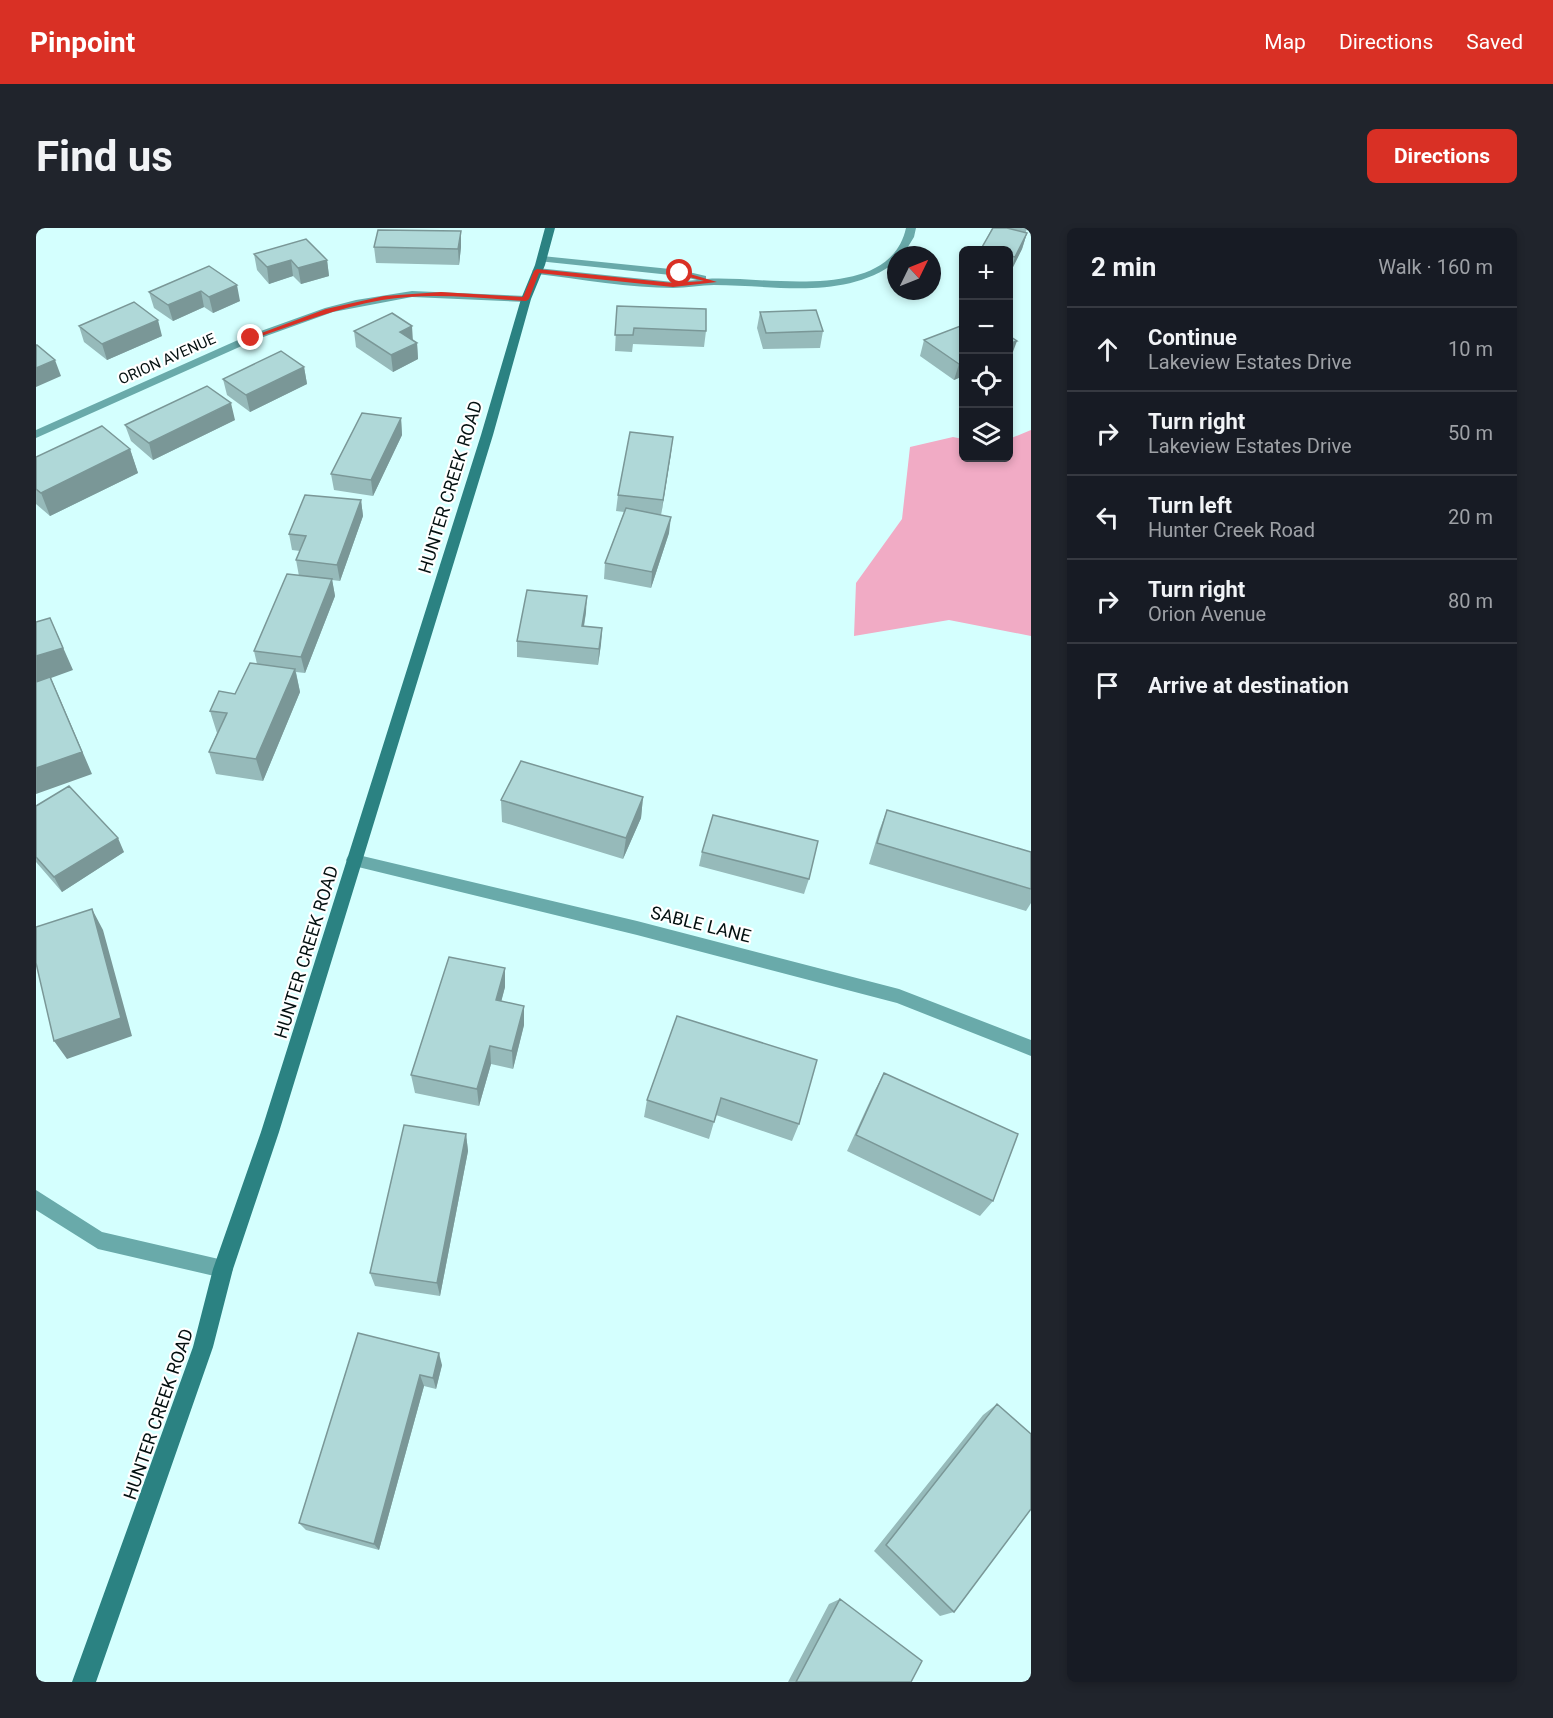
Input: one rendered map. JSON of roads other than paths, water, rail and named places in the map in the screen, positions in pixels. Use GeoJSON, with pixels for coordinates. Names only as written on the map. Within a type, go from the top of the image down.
{"type":"FeatureCollection","features":[{"type":"Feature","properties":{"kind":"main road","name":"HUNTER CREEK ROAD"},"geometry":{"type":"LineString","coordinates":[[84,1682],[203,1347],[223,1269],[270,1132],[487,435],[526,299],[550,228]]}},
{"type":"Feature","properties":{"kind":"street"},"geometry":{"type":"LineString","coordinates":[[903,246],[911,228]]}},
{"type":"Feature","properties":{"kind":"street"},"geometry":{"type":"LineString","coordinates":[[539,265],[673,285],[714,282],[773,286],[829,284],[876,272],[887,264]]}},
{"type":"Feature","properties":{"kind":"street","name":"ORION AVENUE"},"geometry":{"type":"LineString","coordinates":[[36,434],[251,338],[329,310],[374,299],[412,294],[526,299]]}},
{"type":"Feature","properties":{"kind":"street","name":"SABLE LANE"},"geometry":{"type":"LineString","coordinates":[[354,860],[637,928],[899,996],[1031,1048]]}},
{"type":"Feature","properties":{"kind":"street"},"geometry":{"type":"LineString","coordinates":[[36,1199],[98,1240],[223,1269]]}}]}
